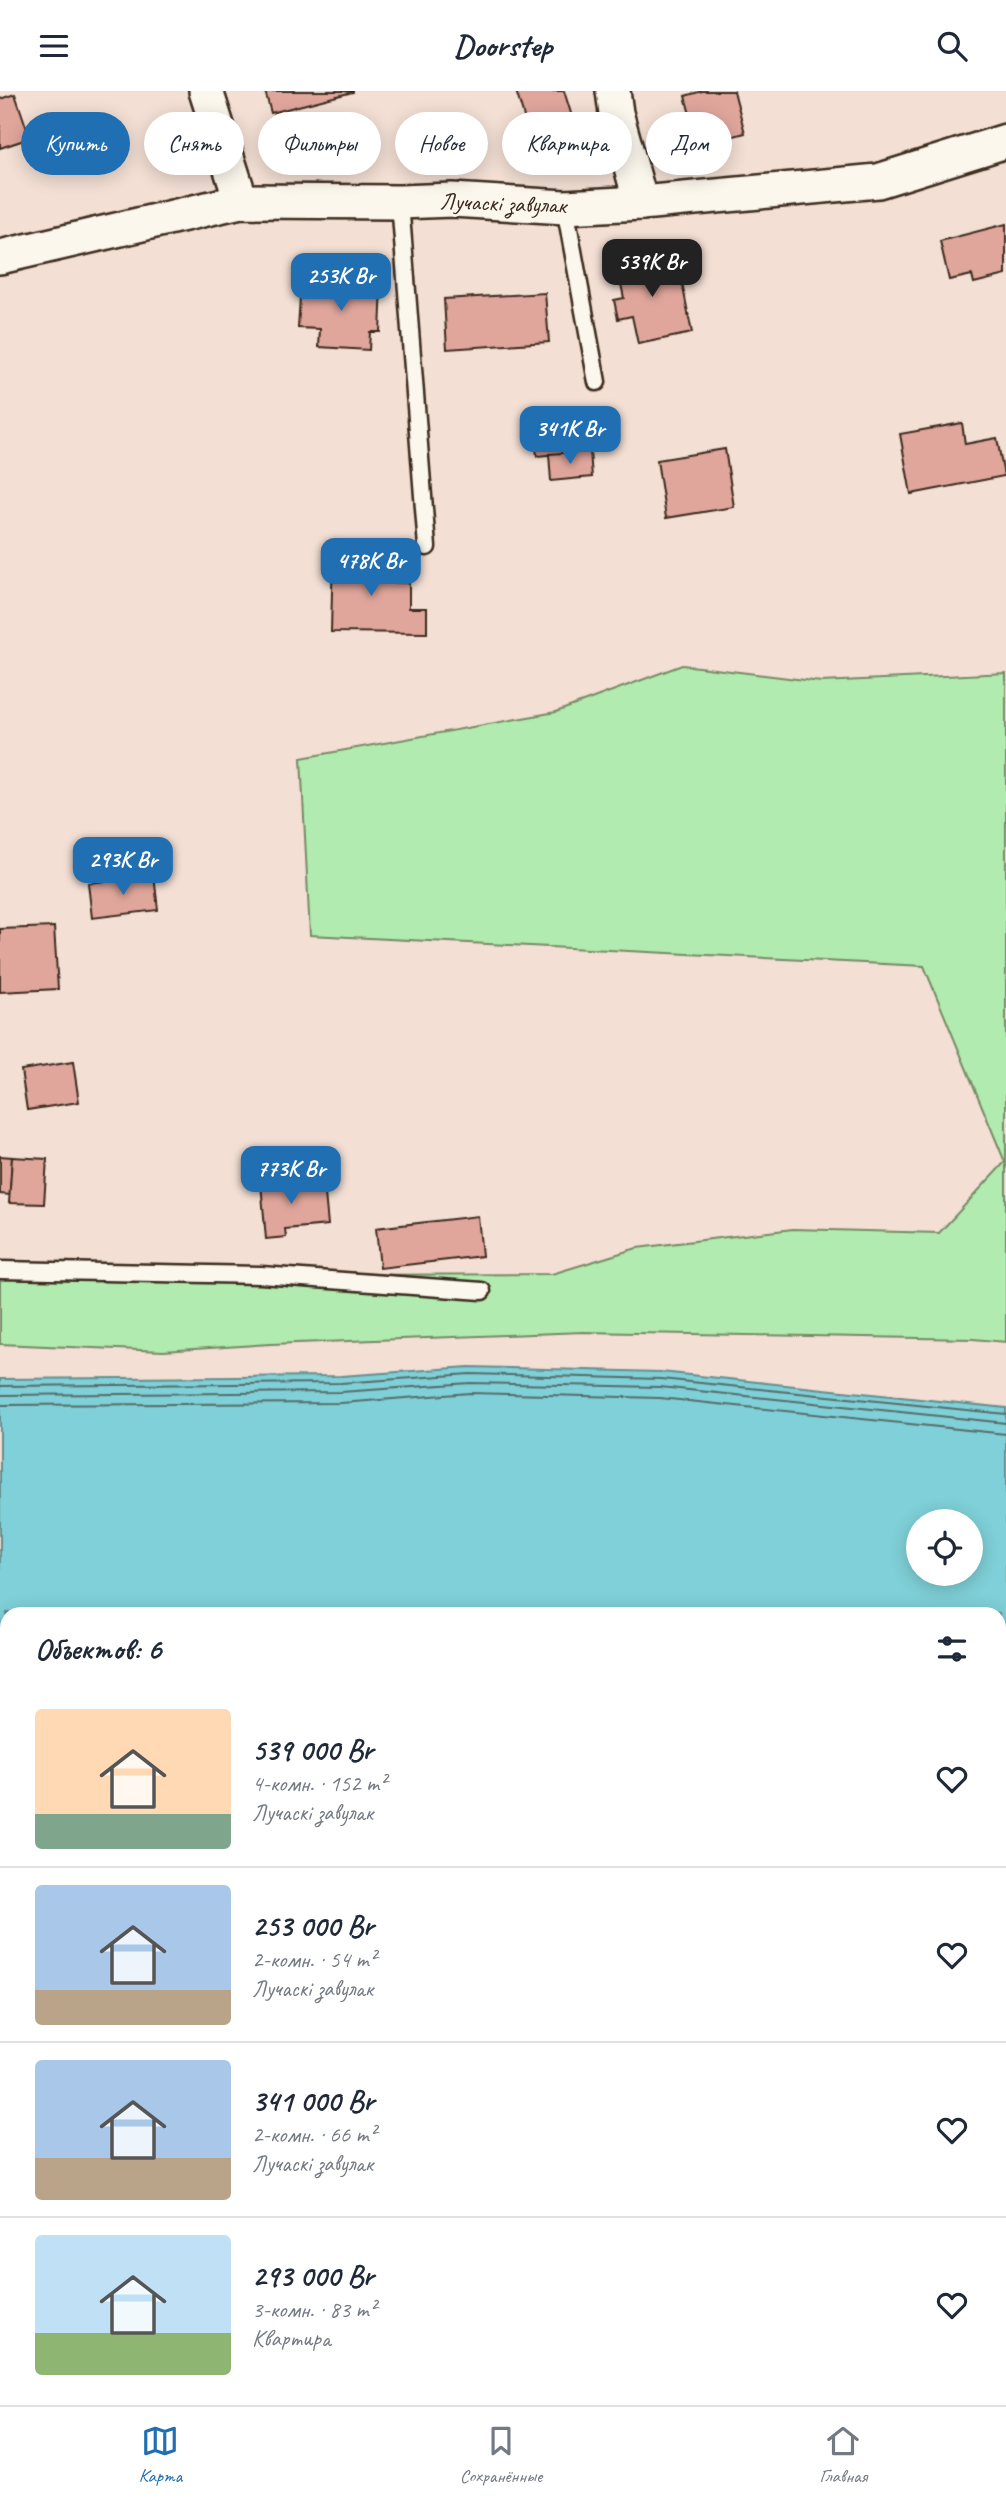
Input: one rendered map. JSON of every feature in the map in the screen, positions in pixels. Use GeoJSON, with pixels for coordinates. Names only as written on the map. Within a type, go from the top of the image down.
{"type":"FeatureCollection","features":[{"type":"Feature","properties":{"kind":"street"},"geometry":{"type":"LineString","coordinates":[[206,91],[241,201]]}},
{"type":"Feature","properties":{"kind":"street"},"geometry":{"type":"LineString","coordinates":[[613,91],[616,113],[641,203]]}},
{"type":"Feature","properties":{"kind":"street","name":"Лучаскі завулак"},"geometry":{"type":"LineString","coordinates":[[0,257],[241,201],[452,200],[565,207],[641,203],[878,181],[1006,141]]}},
{"type":"Feature","properties":{"kind":"lane"},"geometry":{"type":"LineString","coordinates":[[400,202],[427,547]]}},
{"type":"Feature","properties":{"kind":"lane"},"geometry":{"type":"LineString","coordinates":[[565,207],[597,382]]}},
{"type":"Feature","properties":{"kind":"lane"},"geometry":{"type":"LineString","coordinates":[[0,1270],[261,1275],[482,1291]]}},
{"type":"Feature","properties":{"kind":"green space"},"geometry":{"type":"Polygon","coordinates":[[[682,665],[821,682],[1006,673],[1006,1342],[973,1339],[583,1332],[271,1344],[163,1351],[0,1344],[0,1272],[552,1274],[637,1248],[793,1229],[939,1233],[1005,1162],[924,966],[310,935],[301,758],[556,712],[682,665]]]}},
{"type":"Feature","properties":{"kind":"water"},"geometry":{"type":"Polygon","coordinates":[[[469,1367],[661,1372],[1006,1408],[1006,1607],[0,1607],[0,1379],[341,1376],[469,1367]]]}},
{"type":"Feature","properties":{"kind":"building"},"geometry":{"type":"Polygon","coordinates":[[[265,91],[353,91],[275,112],[271,112],[265,91]]]}},
{"type":"Feature","properties":{"kind":"building"},"geometry":{"type":"Polygon","coordinates":[[[516,91],[564,91],[571,112],[523,112],[516,91]]]}},
{"type":"Feature","properties":{"kind":"building"},"geometry":{"type":"Polygon","coordinates":[[[702,91],[734,91],[745,133],[732,136],[732,112],[689,112],[685,96],[702,91]]]}},
{"type":"Feature","properties":{"kind":"building"},"geometry":{"type":"Polygon","coordinates":[[[15,94],[21,112],[21,141],[0,148],[0,99],[15,94]]]}},
{"type":"Feature","properties":{"kind":"building"},"geometry":{"type":"Polygon","coordinates":[[[1006,224],[1006,275],[974,283],[972,275],[949,280],[940,241],[1006,224]]]}},
{"type":"Feature","properties":{"kind":"building"},"geometry":{"type":"Polygon","coordinates":[[[637,251],[641,269],[678,262],[692,333],[638,344],[632,316],[618,319],[614,300],[624,298],[615,256],[637,251]]]}},
{"type":"Feature","properties":{"kind":"building"},"geometry":{"type":"Polygon","coordinates":[[[301,281],[382,285],[380,332],[370,332],[369,350],[319,347],[320,329],[298,328],[301,281]]]}},
{"type":"Feature","properties":{"kind":"building"},"geometry":{"type":"Polygon","coordinates":[[[545,293],[549,342],[447,349],[444,299],[545,293]]]}},
{"type":"Feature","properties":{"kind":"building"},"geometry":{"type":"Polygon","coordinates":[[[962,423],[965,444],[997,438],[1004,476],[911,494],[900,434],[962,423]]]}},
{"type":"Feature","properties":{"kind":"building"},"geometry":{"type":"Polygon","coordinates":[[[587,424],[590,451],[537,456],[534,430],[587,424]]]}},
{"type":"Feature","properties":{"kind":"building"},"geometry":{"type":"Polygon","coordinates":[[[725,449],[734,507],[666,518],[657,460],[725,449]]]}},
{"type":"Feature","properties":{"kind":"building"},"geometry":{"type":"Polygon","coordinates":[[[590,451],[592,477],[551,481],[549,454],[590,451]]]}},
{"type":"Feature","properties":{"kind":"building"},"geometry":{"type":"Polygon","coordinates":[[[333,552],[385,553],[385,582],[409,583],[409,608],[427,608],[427,633],[331,632],[333,552]]]}},
{"type":"Feature","properties":{"kind":"building"},"geometry":{"type":"Polygon","coordinates":[[[154,875],[158,910],[92,918],[88,883],[154,875]]]}},
{"type":"Feature","properties":{"kind":"building"},"geometry":{"type":"Polygon","coordinates":[[[54,927],[58,989],[0,992],[0,929],[54,927]]]}},
{"type":"Feature","properties":{"kind":"building"},"geometry":{"type":"Polygon","coordinates":[[[73,1062],[79,1102],[27,1110],[21,1070],[73,1062]]]}},
{"type":"Feature","properties":{"kind":"building"},"geometry":{"type":"Polygon","coordinates":[[[0,1156],[12,1157],[10,1195],[0,1194],[0,1156]]]}},
{"type":"Feature","properties":{"kind":"building"},"geometry":{"type":"Polygon","coordinates":[[[12,1157],[47,1159],[44,1204],[9,1203],[12,1157]]]}},
{"type":"Feature","properties":{"kind":"building"},"geometry":{"type":"Polygon","coordinates":[[[279,1171],[281,1187],[324,1183],[328,1225],[285,1229],[286,1237],[266,1239],[260,1172],[279,1171]]]}},
{"type":"Feature","properties":{"kind":"building"},"geometry":{"type":"Polygon","coordinates":[[[478,1216],[482,1256],[380,1268],[376,1228],[478,1216]]]}}]}
